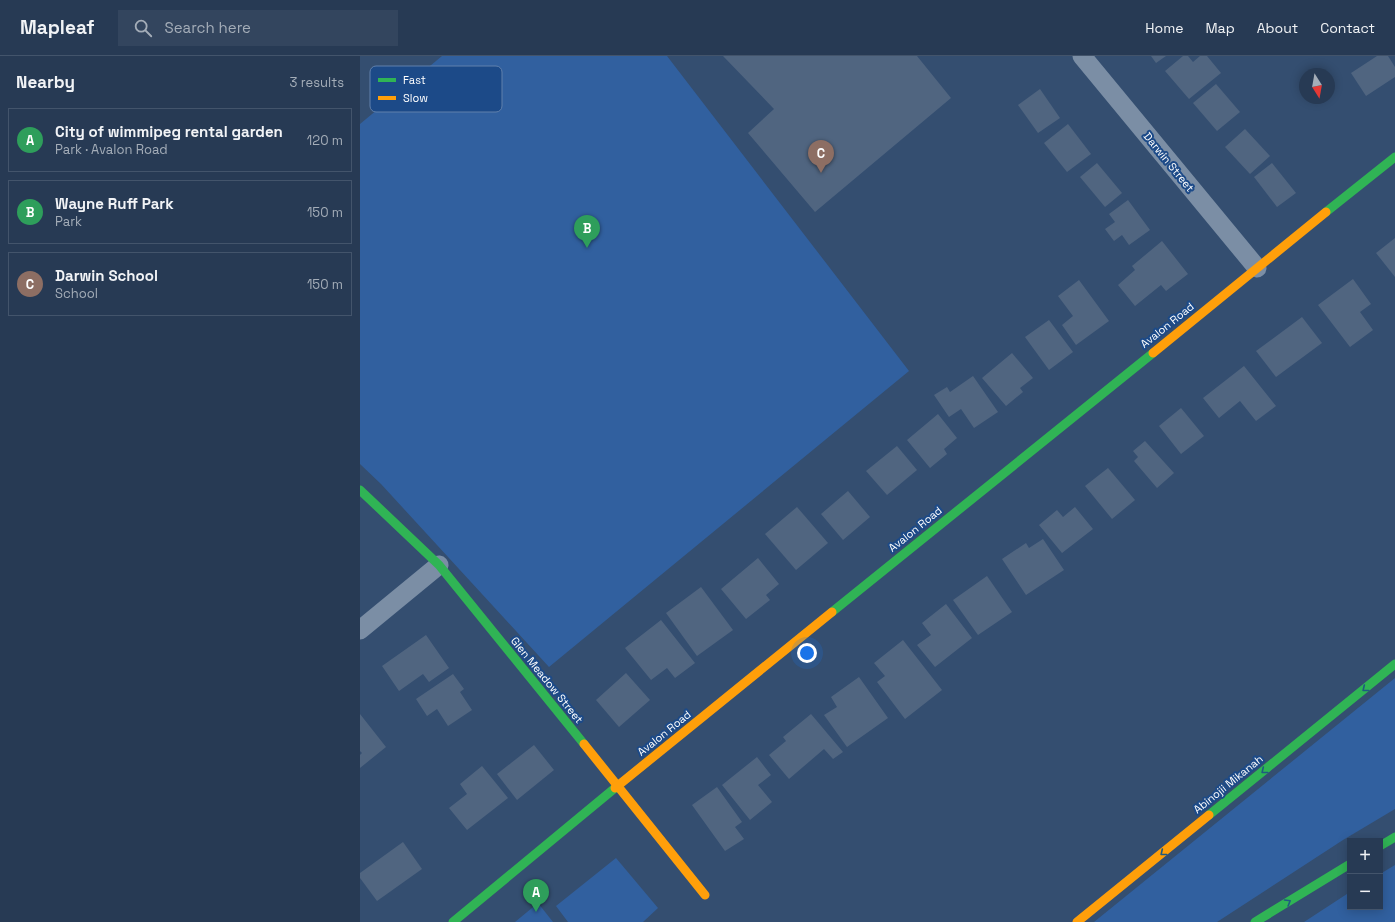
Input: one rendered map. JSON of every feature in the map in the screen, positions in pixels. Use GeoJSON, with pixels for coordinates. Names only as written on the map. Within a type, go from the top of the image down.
{"type":"FeatureCollection","features":[{"type":"Feature","properties":{"kind":"street","name":"Darwin Street"},"geometry":{"type":"LineString","coordinates":[[1082,56],[1257,268]]}},
{"type":"Feature","properties":{"kind":"street","name":"Avalon Road"},"geometry":{"type":"LineString","coordinates":[[453,922],[617,786],[1395,157]]}},
{"type":"Feature","properties":{"kind":"street","name":"Glen Meadow Street"},"geometry":{"type":"LineString","coordinates":[[360,490],[439,565],[705,895]]}},
{"type":"Feature","properties":{"kind":"street"},"geometry":{"type":"LineString","coordinates":[[360,630],[439,565]]}},
{"type":"Feature","properties":{"kind":"street","name":"Abinojii Mikanah"},"geometry":{"type":"LineString","coordinates":[[1077,922],[1395,664]]}},
{"type":"Feature","properties":{"kind":"street"},"geometry":{"type":"LineString","coordinates":[[1383,844],[1395,837]]}},
{"type":"Feature","properties":{"kind":"street"},"geometry":{"type":"LineString","coordinates":[[1255,922],[1347,866]]}},
{"type":"Feature","properties":{"kind":"shaded area"},"geometry":{"type":"Polygon","coordinates":[[[442,56],[667,56],[909,371],[549,667],[381,484],[360,464],[360,124],[374,112],[502,112],[502,66],[430,66],[442,56]]]}},
{"type":"Feature","properties":{"kind":"shaded area"},"geometry":{"type":"Polygon","coordinates":[[[1395,678],[1395,809],[1343,840],[1217,922],[1094,922],[1395,678]]]}},
{"type":"Feature","properties":{"kind":"shaded area"},"geometry":{"type":"Polygon","coordinates":[[[616,858],[658,908],[643,922],[568,922],[556,906],[616,858]]]}},
{"type":"Feature","properties":{"kind":"shaded area"},"geometry":{"type":"Polygon","coordinates":[[[1395,865],[1395,922],[1304,922],[1347,894],[1347,910],[1383,910],[1383,872],[1395,865]]]}},
{"type":"Feature","properties":{"kind":"shaded area"},"geometry":{"type":"Polygon","coordinates":[[[538,903],[553,922],[515,922],[538,903]]]}},
{"type":"Feature","properties":{"kind":"building"},"geometry":{"type":"Polygon","coordinates":[[[723,56],[917,56],[951,98],[815,212],[748,133],[774,109],[723,56]]]}},
{"type":"Feature","properties":{"kind":"building"},"geometry":{"type":"Polygon","coordinates":[[[1151,56],[1166,56],[1156,63],[1151,56]]]}},
{"type":"Feature","properties":{"kind":"building"},"geometry":{"type":"Polygon","coordinates":[[[1183,56],[1188,56],[1193,62],[1200,56],[1207,56],[1221,73],[1189,99],[1165,71],[1183,56]]]}},
{"type":"Feature","properties":{"kind":"building"},"geometry":{"type":"Polygon","coordinates":[[[1377,56],[1388,56],[1395,67],[1395,77],[1366,96],[1351,73],[1377,56]]]}},
{"type":"Feature","properties":{"kind":"building"},"geometry":{"type":"Polygon","coordinates":[[[1216,84],[1240,112],[1217,131],[1193,103],[1216,84]]]}},
{"type":"Feature","properties":{"kind":"building"},"geometry":{"type":"Polygon","coordinates":[[[1040,89],[1060,118],[1038,133],[1018,105],[1040,89]]]}},
{"type":"Feature","properties":{"kind":"building"},"geometry":{"type":"Polygon","coordinates":[[[1068,124],[1091,154],[1067,172],[1044,143],[1068,124]]]}},
{"type":"Feature","properties":{"kind":"building"},"geometry":{"type":"Polygon","coordinates":[[[1245,129],[1270,156],[1250,174],[1225,147],[1245,129]]]}},
{"type":"Feature","properties":{"kind":"building"},"geometry":{"type":"Polygon","coordinates":[[[1097,163],[1122,193],[1105,207],[1080,177],[1097,163]]]}},
{"type":"Feature","properties":{"kind":"building"},"geometry":{"type":"Polygon","coordinates":[[[1272,163],[1296,193],[1277,207],[1254,177],[1272,163]]]}},
{"type":"Feature","properties":{"kind":"building"},"geometry":{"type":"Polygon","coordinates":[[[1128,200],[1150,230],[1129,245],[1122,235],[1114,241],[1105,229],[1115,222],[1109,214],[1128,200]]]}},
{"type":"Feature","properties":{"kind":"building"},"geometry":{"type":"Polygon","coordinates":[[[1395,238],[1395,277],[1376,253],[1395,238]]]}},
{"type":"Feature","properties":{"kind":"building"},"geometry":{"type":"Polygon","coordinates":[[[1162,241],[1188,274],[1166,291],[1161,285],[1135,306],[1118,285],[1135,270],[1132,266],[1162,241]]]}},
{"type":"Feature","properties":{"kind":"building"},"geometry":{"type":"Polygon","coordinates":[[[1353,279],[1371,304],[1360,312],[1373,330],[1350,347],[1318,305],[1353,279]]]}},
{"type":"Feature","properties":{"kind":"building"},"geometry":{"type":"Polygon","coordinates":[[[1079,280],[1109,321],[1076,345],[1062,325],[1073,316],[1058,296],[1079,280]]]}},
{"type":"Feature","properties":{"kind":"building"},"geometry":{"type":"Polygon","coordinates":[[[1302,317],[1322,343],[1276,377],[1256,351],[1302,317]]]}},
{"type":"Feature","properties":{"kind":"building"},"geometry":{"type":"Polygon","coordinates":[[[1049,320],[1073,352],[1049,370],[1025,337],[1049,320]]]}},
{"type":"Feature","properties":{"kind":"building"},"geometry":{"type":"Polygon","coordinates":[[[1012,353],[1033,378],[1020,388],[1023,392],[1006,406],[982,378],[1012,353]]]}},
{"type":"Feature","properties":{"kind":"building"},"geometry":{"type":"Polygon","coordinates":[[[1244,366],[1276,406],[1256,421],[1240,401],[1219,418],[1203,398],[1244,366]]]}},
{"type":"Feature","properties":{"kind":"building"},"geometry":{"type":"Polygon","coordinates":[[[973,376],[998,412],[974,428],[961,409],[949,417],[934,395],[947,387],[950,392],[973,376]]]}},
{"type":"Feature","properties":{"kind":"building"},"geometry":{"type":"Polygon","coordinates":[[[1181,408],[1204,436],[1181,454],[1159,426],[1181,408]]]}},
{"type":"Feature","properties":{"kind":"building"},"geometry":{"type":"Polygon","coordinates":[[[938,414],[957,438],[944,449],[947,454],[930,468],[907,440],[938,414]]]}},
{"type":"Feature","properties":{"kind":"building"},"geometry":{"type":"Polygon","coordinates":[[[1145,441],[1174,473],[1157,488],[1134,461],[1138,457],[1133,451],[1145,441]]]}},
{"type":"Feature","properties":{"kind":"building"},"geometry":{"type":"Polygon","coordinates":[[[897,446],[917,470],[887,495],[866,471],[897,446]]]}},
{"type":"Feature","properties":{"kind":"building"},"geometry":{"type":"Polygon","coordinates":[[[1108,468],[1135,500],[1112,519],[1085,486],[1108,468]]]}},
{"type":"Feature","properties":{"kind":"building"},"geometry":{"type":"Polygon","coordinates":[[[848,491],[870,517],[843,540],[821,514],[848,491]]]}},
{"type":"Feature","properties":{"kind":"building"},"geometry":{"type":"Polygon","coordinates":[[[797,507],[828,543],[796,570],[765,534],[797,507]]]}},
{"type":"Feature","properties":{"kind":"building"},"geometry":{"type":"Polygon","coordinates":[[[1075,507],[1093,529],[1062,553],[1039,525],[1057,510],[1063,517],[1075,507]]]}},
{"type":"Feature","properties":{"kind":"building"},"geometry":{"type":"Polygon","coordinates":[[[1043,539],[1064,570],[1026,595],[1002,559],[1026,543],[1029,548],[1043,539]]]}},
{"type":"Feature","properties":{"kind":"building"},"geometry":{"type":"Polygon","coordinates":[[[758,558],[779,584],[766,595],[770,600],[746,619],[721,589],[758,558]]]}},
{"type":"Feature","properties":{"kind":"building"},"geometry":{"type":"Polygon","coordinates":[[[987,576],[1012,612],[978,635],[953,600],[987,576]]]}},
{"type":"Feature","properties":{"kind":"building"},"geometry":{"type":"Polygon","coordinates":[[[701,587],[733,630],[697,656],[666,613],[701,587]]]}},
{"type":"Feature","properties":{"kind":"building"},"geometry":{"type":"Polygon","coordinates":[[[946,604],[972,638],[935,667],[917,645],[931,635],[922,623],[946,604]]]}},
{"type":"Feature","properties":{"kind":"building"},"geometry":{"type":"Polygon","coordinates":[[[661,620],[695,663],[675,678],[667,668],[651,680],[625,648],[661,620]]]}},
{"type":"Feature","properties":{"kind":"building"},"geometry":{"type":"Polygon","coordinates":[[[426,635],[449,668],[429,682],[423,674],[399,691],[382,666],[426,635]]]}},
{"type":"Feature","properties":{"kind":"building"},"geometry":{"type":"Polygon","coordinates":[[[903,640],[942,690],[905,719],[877,682],[885,676],[874,663],[903,640]]]}},
{"type":"Feature","properties":{"kind":"building"},"geometry":{"type":"Polygon","coordinates":[[[626,673],[650,700],[619,727],[596,700],[626,673]]]}},
{"type":"Feature","properties":{"kind":"building"},"geometry":{"type":"Polygon","coordinates":[[[453,674],[464,689],[460,692],[472,710],[448,726],[437,709],[427,716],[416,699],[453,674]]]}},
{"type":"Feature","properties":{"kind":"building"},"geometry":{"type":"Polygon","coordinates":[[[859,677],[888,718],[847,747],[824,715],[837,707],[831,697],[859,677]]]}},
{"type":"Feature","properties":{"kind":"building"},"geometry":{"type":"Polygon","coordinates":[[[360,714],[386,747],[360,768],[360,755],[362,753],[360,751],[360,714]]]}},
{"type":"Feature","properties":{"kind":"building"},"geometry":{"type":"Polygon","coordinates":[[[811,714],[843,752],[833,759],[824,749],[789,779],[769,755],[786,741],[783,737],[811,714]]]}},
{"type":"Feature","properties":{"kind":"building"},"geometry":{"type":"Polygon","coordinates":[[[534,745],[554,770],[517,800],[497,774],[534,745]]]}},
{"type":"Feature","properties":{"kind":"building"},"geometry":{"type":"Polygon","coordinates":[[[757,757],[771,775],[758,785],[772,802],[750,820],[722,785],[757,757]]]}},
{"type":"Feature","properties":{"kind":"building"},"geometry":{"type":"Polygon","coordinates":[[[482,766],[508,798],[467,830],[449,808],[467,794],[460,784],[482,766]]]}},
{"type":"Feature","properties":{"kind":"building"},"geometry":{"type":"Polygon","coordinates":[[[717,787],[742,822],[735,827],[744,839],[725,851],[692,805],[717,787]]]}},
{"type":"Feature","properties":{"kind":"building"},"geometry":{"type":"Polygon","coordinates":[[[403,842],[422,869],[377,901],[360,878],[360,873],[403,842]]]}},
{"type":"Feature","properties":{"kind":"traffic: fast"},"geometry":{"type":"LineString","coordinates":[[1326,212],[1395,157]]}},
{"type":"Feature","properties":{"kind":"traffic: fast"},"geometry":{"type":"LineString","coordinates":[[832,612],[1153,353]]}},
{"type":"Feature","properties":{"kind":"traffic: fast"},"geometry":{"type":"LineString","coordinates":[[360,490],[439,565],[584,744]]}},
{"type":"Feature","properties":{"kind":"traffic: fast"},"geometry":{"type":"LineString","coordinates":[[1209,815],[1395,664]]}},
{"type":"Feature","properties":{"kind":"traffic: fast"},"geometry":{"type":"LineString","coordinates":[[453,922],[615,788]]}},
{"type":"Feature","properties":{"kind":"traffic: fast"},"geometry":{"type":"LineString","coordinates":[[1383,844],[1395,837]]}},
{"type":"Feature","properties":{"kind":"traffic: fast"},"geometry":{"type":"LineString","coordinates":[[1255,922],[1347,866]]}},
{"type":"Feature","properties":{"kind":"traffic: slow"},"geometry":{"type":"LineString","coordinates":[[1153,353],[1326,212]]}},
{"type":"Feature","properties":{"kind":"traffic: slow"},"geometry":{"type":"LineString","coordinates":[[615,788],[832,612]]}},
{"type":"Feature","properties":{"kind":"traffic: slow"},"geometry":{"type":"LineString","coordinates":[[584,744],[705,895]]}},
{"type":"Feature","properties":{"kind":"traffic: slow"},"geometry":{"type":"LineString","coordinates":[[1077,922],[1209,815]]}},
{"type":"Feature","properties":{"kind":"place","name":"Darwin School"},"geometry":{"type":"Point","coordinates":[821,173]}},
{"type":"Feature","properties":{"kind":"place","name":"Wayne Ruff Park"},"geometry":{"type":"Point","coordinates":[587,248]}},
{"type":"Feature","properties":{"kind":"place","name":"City of wimmipeg rental garden"},"geometry":{"type":"Point","coordinates":[536,912]}}]}
